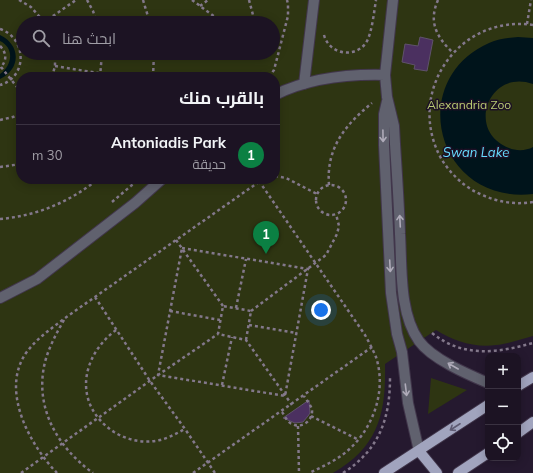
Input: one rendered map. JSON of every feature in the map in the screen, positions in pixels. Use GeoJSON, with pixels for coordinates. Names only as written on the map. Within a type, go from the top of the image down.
{"type":"FeatureCollection","features":[{"type":"Feature","properties":{"kind":"main road"},"geometry":{"type":"LineString","coordinates":[[521,384],[533,377]]}},
{"type":"Feature","properties":{"kind":"main road"},"geometry":{"type":"LineString","coordinates":[[384,473],[485,407]]}},
{"type":"Feature","properties":{"kind":"main road"},"geometry":{"type":"LineString","coordinates":[[521,431],[533,422]]}},
{"type":"Feature","properties":{"kind":"main road"},"geometry":{"type":"LineString","coordinates":[[419,451],[437,473]]}},
{"type":"Feature","properties":{"kind":"main road"},"geometry":{"type":"LineString","coordinates":[[458,473],[485,455]]}},
{"type":"Feature","properties":{"kind":"lane"},"geometry":{"type":"LineString","coordinates":[[304,84],[314,0]]}},
{"type":"Feature","properties":{"kind":"lane"},"geometry":{"type":"LineString","coordinates":[[393,0],[385,75],[387,97],[394,126],[396,144],[403,287],[408,316],[419,341],[425,348],[466,374],[485,382]]}},
{"type":"Feature","properties":{"kind":"lane"},"geometry":{"type":"LineString","coordinates":[[280,93],[304,84],[324,79],[364,74],[385,75]]}},
{"type":"Feature","properties":{"kind":"lane"},"geometry":{"type":"LineString","coordinates":[[387,97],[384,114],[384,145],[391,293],[402,352],[409,410],[419,451]]}},
{"type":"Feature","properties":{"kind":"lane"},"geometry":{"type":"LineString","coordinates":[[0,298],[37,279],[135,204],[157,184]]}},
{"type":"Feature","properties":{"kind":"lane"},"geometry":{"type":"LineString","coordinates":[[395,320],[408,316]]}},
{"type":"Feature","properties":{"kind":"path"},"geometry":{"type":"LineString","coordinates":[[19,0],[31,7],[38,16]]}},
{"type":"Feature","properties":{"kind":"path"},"geometry":{"type":"LineString","coordinates":[[54,16],[76,0]]}},
{"type":"Feature","properties":{"kind":"path"},"geometry":{"type":"LineString","coordinates":[[87,0],[95,16]]}},
{"type":"Feature","properties":{"kind":"path"},"geometry":{"type":"LineString","coordinates":[[143,0],[148,16]]}},
{"type":"Feature","properties":{"kind":"path"},"geometry":{"type":"LineString","coordinates":[[192,0],[213,16]]}},
{"type":"Feature","properties":{"kind":"path"},"geometry":{"type":"LineString","coordinates":[[200,6],[208,0]]}},
{"type":"Feature","properties":{"kind":"path"},"geometry":{"type":"LineString","coordinates":[[249,0],[253,16]]}},
{"type":"Feature","properties":{"kind":"path"},"geometry":{"type":"LineString","coordinates":[[280,47],[288,16],[287,0]]}},
{"type":"Feature","properties":{"kind":"path"},"geometry":{"type":"LineString","coordinates":[[324,30],[326,42],[334,50],[346,52],[361,48],[369,35],[376,0]]}},
{"type":"Feature","properties":{"kind":"path"},"geometry":{"type":"LineString","coordinates":[[438,0],[434,16],[436,31],[439,38],[453,53]]}},
{"type":"Feature","properties":{"kind":"path"},"geometry":{"type":"LineString","coordinates":[[527,24],[531,0]]}},
{"type":"Feature","properties":{"kind":"path"},"geometry":{"type":"LineString","coordinates":[[533,25],[506,25],[486,30],[474,36],[453,53],[438,76],[433,88],[430,101],[430,128],[439,154],[446,166],[464,185],[475,192],[501,202],[533,202]]}},
{"type":"Feature","properties":{"kind":"path"},"geometry":{"type":"LineString","coordinates":[[0,29],[12,36],[16,41]]}},
{"type":"Feature","properties":{"kind":"path"},"geometry":{"type":"LineString","coordinates":[[0,46],[5,53],[6,58],[1,68],[16,86]]}},
{"type":"Feature","properties":{"kind":"path"},"geometry":{"type":"LineString","coordinates":[[17,72],[21,60]]}},
{"type":"Feature","properties":{"kind":"path"},"geometry":{"type":"LineString","coordinates":[[53,72],[55,60]]}},
{"type":"Feature","properties":{"kind":"path"},"geometry":{"type":"LineString","coordinates":[[101,72],[102,60]]}},
{"type":"Feature","properties":{"kind":"path"},"geometry":{"type":"LineString","coordinates":[[153,72],[154,60]]}},
{"type":"Feature","properties":{"kind":"path"},"geometry":{"type":"LineString","coordinates":[[273,72],[277,60]]}},
{"type":"Feature","properties":{"kind":"path"},"geometry":{"type":"LineString","coordinates":[[55,66],[83,72]]}},
{"type":"Feature","properties":{"kind":"path"},"geometry":{"type":"LineString","coordinates":[[0,85],[11,80],[16,74]]}},
{"type":"Feature","properties":{"kind":"path"},"geometry":{"type":"LineString","coordinates":[[0,120],[16,116]]}},
{"type":"Feature","properties":{"kind":"path"},"geometry":{"type":"LineString","coordinates":[[0,167],[16,165]]}},
{"type":"Feature","properties":{"kind":"path"},"geometry":{"type":"LineString","coordinates":[[280,177],[286,178],[317,194]]}},
{"type":"Feature","properties":{"kind":"path"},"geometry":{"type":"LineString","coordinates":[[0,219],[18,217],[50,208],[80,192],[91,184]]}},
{"type":"Feature","properties":{"kind":"path"},"geometry":{"type":"LineString","coordinates":[[57,473],[43,456],[25,426],[19,409],[16,383],[19,369],[25,355],[38,338],[255,184]]}},
{"type":"Feature","properties":{"kind":"path"},"geometry":{"type":"LineString","coordinates":[[261,184],[365,335],[372,348],[378,368],[379,394],[372,418],[358,440],[336,460],[309,473]]}},
{"type":"Feature","properties":{"kind":"path"},"geometry":{"type":"LineString","coordinates":[[334,185],[342,190],[346,198],[340,211],[336,214],[328,214],[320,210],[316,202],[317,194],[324,186],[334,185]]}},
{"type":"Feature","properties":{"kind":"path"},"geometry":{"type":"LineString","coordinates":[[246,340],[251,311],[316,264],[326,255],[334,242],[339,226],[336,214]]}},
{"type":"Feature","properties":{"kind":"path"},"geometry":{"type":"LineString","coordinates":[[176,240],[223,306],[251,311]]}},
{"type":"Feature","properties":{"kind":"path"},"geometry":{"type":"LineString","coordinates":[[182,248],[308,269]]}},
{"type":"Feature","properties":{"kind":"path"},"geometry":{"type":"LineString","coordinates":[[158,375],[182,248]]}},
{"type":"Feature","properties":{"kind":"path"},"geometry":{"type":"LineString","coordinates":[[236,308],[246,259]]}},
{"type":"Feature","properties":{"kind":"path"},"geometry":{"type":"LineString","coordinates":[[285,396],[308,269]]}},
{"type":"Feature","properties":{"kind":"path"},"geometry":{"type":"LineString","coordinates":[[94,297],[150,381],[215,473]]}},
{"type":"Feature","properties":{"kind":"path"},"geometry":{"type":"LineString","coordinates":[[218,334],[223,306]]}},
{"type":"Feature","properties":{"kind":"path"},"geometry":{"type":"LineString","coordinates":[[170,311],[220,320]]}},
{"type":"Feature","properties":{"kind":"path"},"geometry":{"type":"LineString","coordinates":[[65,318],[48,351],[43,375],[43,402],[48,418],[61,443],[78,462],[94,473]]}},
{"type":"Feature","properties":{"kind":"path"},"geometry":{"type":"LineString","coordinates":[[249,325],[297,333]]}},
{"type":"Feature","properties":{"kind":"path"},"geometry":{"type":"LineString","coordinates":[[116,330],[106,337],[97,348],[88,367],[86,379],[87,394],[90,404],[98,417],[105,425],[116,433],[138,441],[148,442],[160,440],[185,429]]}},
{"type":"Feature","properties":{"kind":"path"},"geometry":{"type":"LineString","coordinates":[[431,333],[450,345],[471,351],[502,350],[533,343]]}},
{"type":"Feature","properties":{"kind":"path"},"geometry":{"type":"LineString","coordinates":[[21,473],[61,443],[218,334],[246,340],[292,405]]}},
{"type":"Feature","properties":{"kind":"path"},"geometry":{"type":"LineString","coordinates":[[222,386],[232,337]]}},
{"type":"Feature","properties":{"kind":"path"},"geometry":{"type":"LineString","coordinates":[[193,473],[372,348]]}},
{"type":"Feature","properties":{"kind":"path"},"geometry":{"type":"LineString","coordinates":[[343,473],[365,455],[380,431],[386,417],[389,403],[390,374]]}},
{"type":"Feature","properties":{"kind":"path"},"geometry":{"type":"LineString","coordinates":[[158,375],[285,396]]}},
{"type":"Feature","properties":{"kind":"path"},"geometry":{"type":"LineString","coordinates":[[282,412],[290,423],[298,426],[307,423],[311,416],[312,410],[304,396]]}},
{"type":"Feature","properties":{"kind":"path"},"geometry":{"type":"LineString","coordinates":[[311,416],[358,440]]}},
{"type":"Feature","properties":{"kind":"path"},"geometry":{"type":"LineString","coordinates":[[298,426],[299,473]]}},
{"type":"Feature","properties":{"kind":"green space","name":"Alexandria Zoo"},"geometry":{"type":"Polygon","coordinates":[[[0,0],[533,0],[533,336],[510,343],[488,346],[464,343],[436,330],[385,364],[384,398],[377,427],[370,440],[361,451],[348,463],[333,473],[0,473],[0,0]]]}},
{"type":"Feature","properties":{"kind":"green space"},"geometry":{"type":"Polygon","coordinates":[[[431,378],[467,390],[428,414],[431,378]]]}},
{"type":"Feature","properties":{"kind":"water"},"geometry":{"type":"Polygon","coordinates":[[[0,35],[7,39],[12,45],[16,57],[12,69],[7,75],[0,79],[0,74],[4,71],[9,62],[10,52],[5,44],[0,41],[0,35]]]}},
{"type":"Feature","properties":{"kind":"water","name":"Swan Lake"},"geometry":{"type":"Polygon","coordinates":[[[518,37],[533,38],[533,84],[518,81],[504,85],[494,93],[488,104],[486,116],[488,129],[496,140],[515,150],[524,150],[533,147],[533,194],[500,192],[473,180],[454,161],[443,136],[440,110],[447,84],[463,61],[489,43],[518,37]]]}},
{"type":"Feature","properties":{"kind":"building"},"geometry":{"type":"Polygon","coordinates":[[[420,37],[433,40],[427,71],[414,69],[415,65],[402,62],[405,44],[418,46],[420,37]]]}},
{"type":"Feature","properties":{"kind":"building"},"geometry":{"type":"Polygon","coordinates":[[[309,400],[310,413],[303,422],[295,423],[283,418],[309,400]]]}},
{"type":"Feature","properties":{"kind":"place","name":"Antoniadis Park"},"geometry":{"type":"Point","coordinates":[266,254]}}]}
